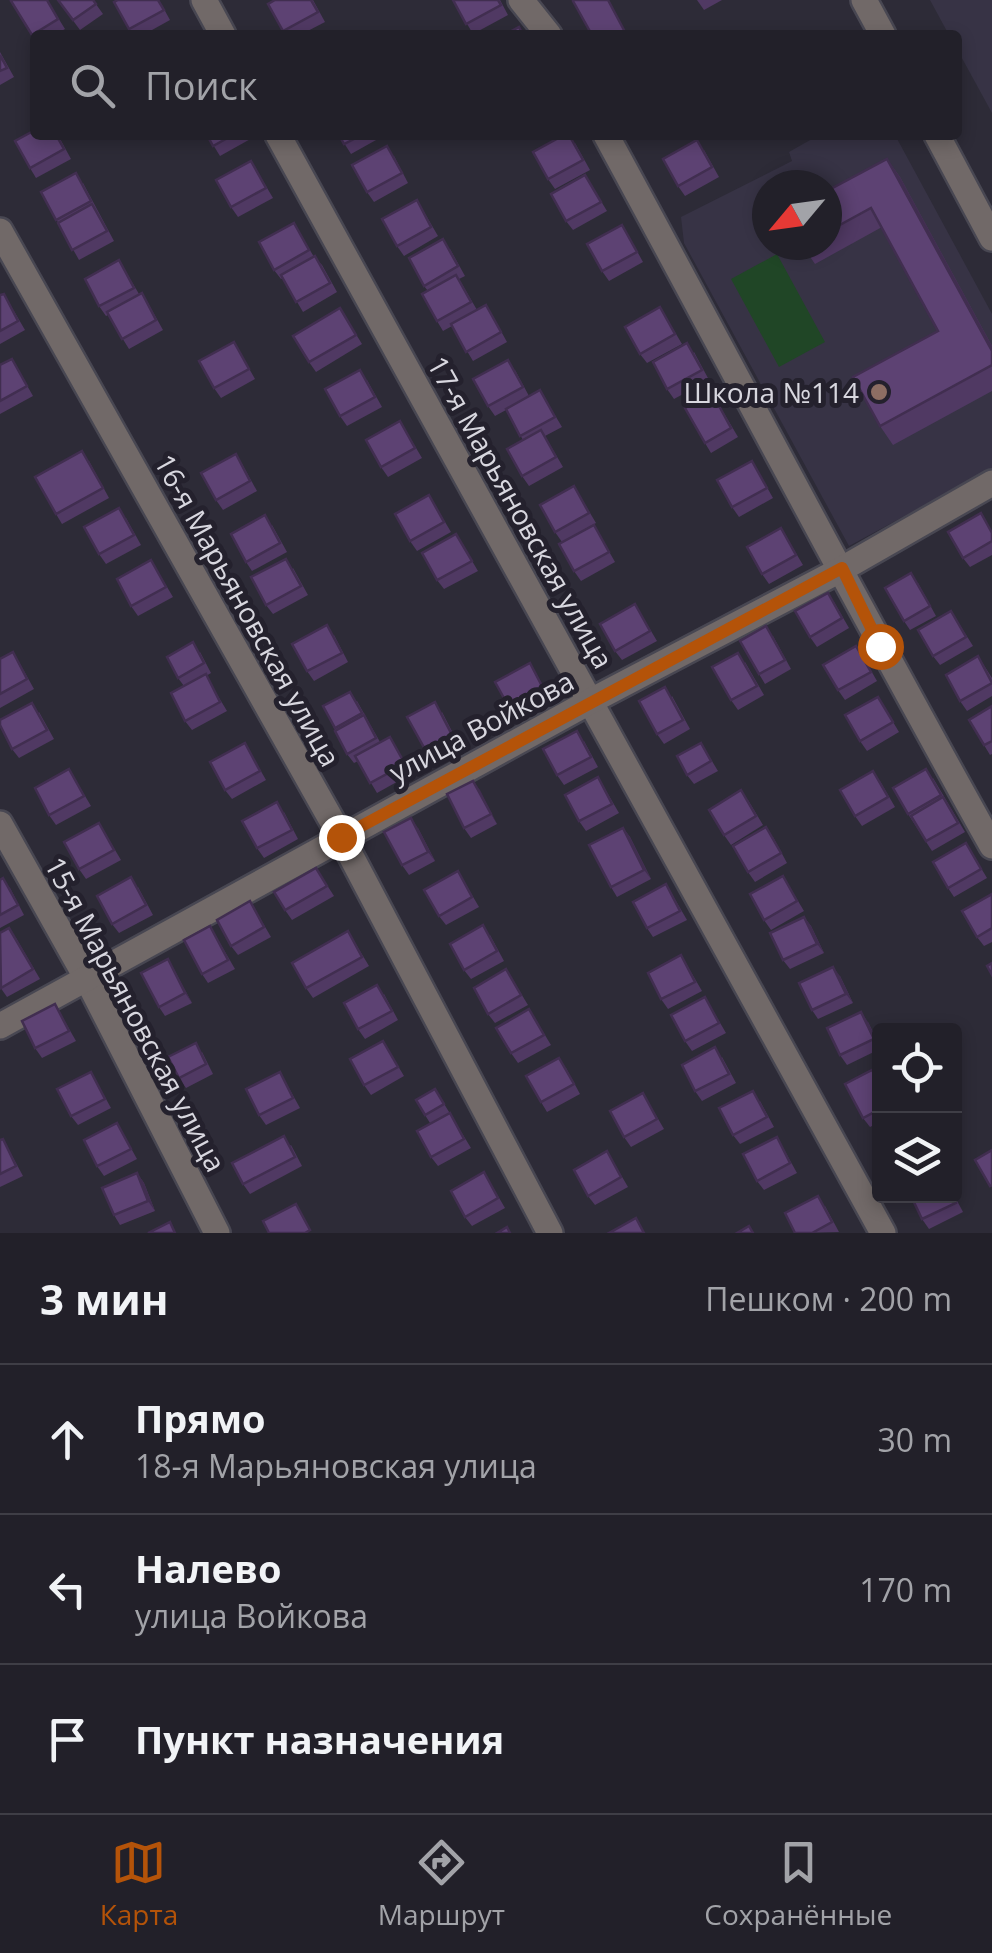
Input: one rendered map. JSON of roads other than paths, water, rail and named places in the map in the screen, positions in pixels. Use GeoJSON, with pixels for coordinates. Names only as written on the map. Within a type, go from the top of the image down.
{"type":"FeatureCollection","features":[{"type":"Feature","properties":{"kind":"street"},"geometry":{"type":"LineString","coordinates":[[204,0],[220,30]]}},
{"type":"Feature","properties":{"kind":"street"},"geometry":{"type":"LineString","coordinates":[[520,0],[544,30]]}},
{"type":"Feature","properties":{"kind":"street"},"geometry":{"type":"LineString","coordinates":[[864,0],[880,30]]}},
{"type":"Feature","properties":{"kind":"street","name":"17-я Марьяновская улица"},"geometry":{"type":"LineString","coordinates":[[281,140],[883,1233]]}},
{"type":"Feature","properties":{"kind":"street"},"geometry":{"type":"LineString","coordinates":[[609,140],[842,568],[880,646],[992,846]]}},
{"type":"Feature","properties":{"kind":"street"},"geometry":{"type":"LineString","coordinates":[[940,140],[992,238]]}},
{"type":"Feature","properties":{"kind":"street","name":"16-я Марьяновская улица"},"geometry":{"type":"LineString","coordinates":[[0,231],[341,837],[550,1233]]}},
{"type":"Feature","properties":{"kind":"street","name":"улица Войкова"},"geometry":{"type":"LineString","coordinates":[[0,1026],[591,701],[842,568],[992,482]]}},
{"type":"Feature","properties":{"kind":"street","name":"15-я Марьяновская улица"},"geometry":{"type":"LineString","coordinates":[[0,824],[87,979],[217,1233]]}},
{"type":"Feature","properties":{"kind":"place","name":"Школа №114"},"geometry":{"type":"Point","coordinates":[879,392]}}]}
